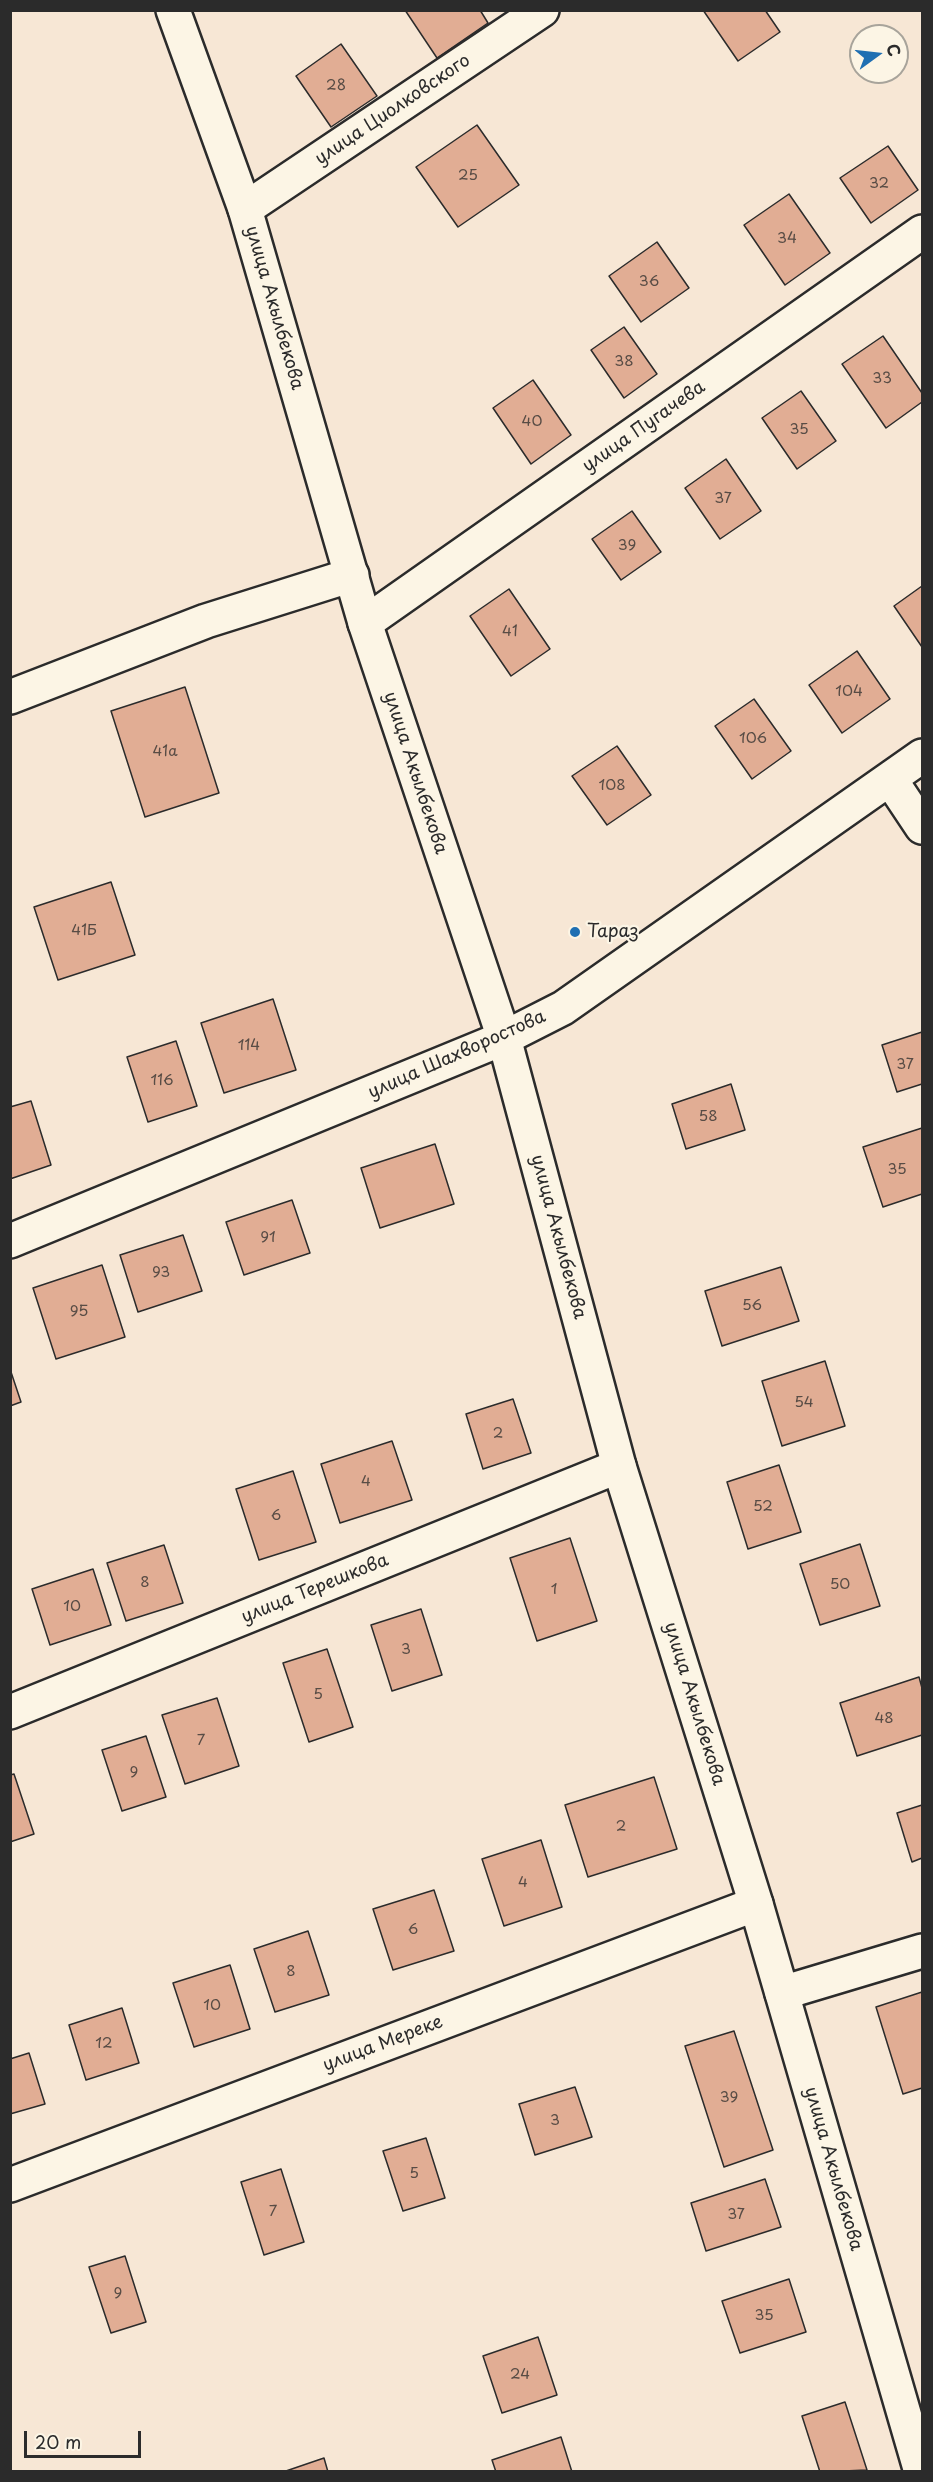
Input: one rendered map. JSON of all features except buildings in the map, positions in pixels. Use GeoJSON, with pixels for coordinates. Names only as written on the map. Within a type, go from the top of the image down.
{"type":"FeatureCollection","features":[{"type":"Feature","properties":{"kind":"street","name":"улица Акылбекова"},"geometry":{"type":"LineString","coordinates":[[172,10],[245,209],[365,623],[504,1038],[619,1466],[756,1904],[921,2472]]}},
{"type":"Feature","properties":{"kind":"street","name":"улица Циолковского"},"geometry":{"type":"LineString","coordinates":[[245,209],[542,10]]}},
{"type":"Feature","properties":{"kind":"street","name":"улица Пугачева"},"geometry":{"type":"LineString","coordinates":[[365,623],[922,232]]}},
{"type":"Feature","properties":{"kind":"street"},"geometry":{"type":"LineString","coordinates":[[10,697],[206,621],[352,575]]}},
{"type":"Feature","properties":{"kind":"street","name":"улица Шахворостова"},"geometry":{"type":"LineString","coordinates":[[10,1241],[504,1038],[562,1008],[922,756]]}},
{"type":"Feature","properties":{"kind":"street"},"geometry":{"type":"LineString","coordinates":[[890,779],[922,826]]}},
{"type":"Feature","properties":{"kind":"street","name":"улица Терешкова"},"geometry":{"type":"LineString","coordinates":[[10,1712],[619,1466]]}},
{"type":"Feature","properties":{"kind":"street","name":"улица Мереке"},"geometry":{"type":"LineString","coordinates":[[10,2185],[756,1904]]}},
{"type":"Feature","properties":{"kind":"street"},"geometry":{"type":"LineString","coordinates":[[782,1993],[922,1951]]}},
{"type":"Feature","properties":{"kind":"place","name":"Тараз"},"geometry":{"type":"Point","coordinates":[575,932]}}]}
